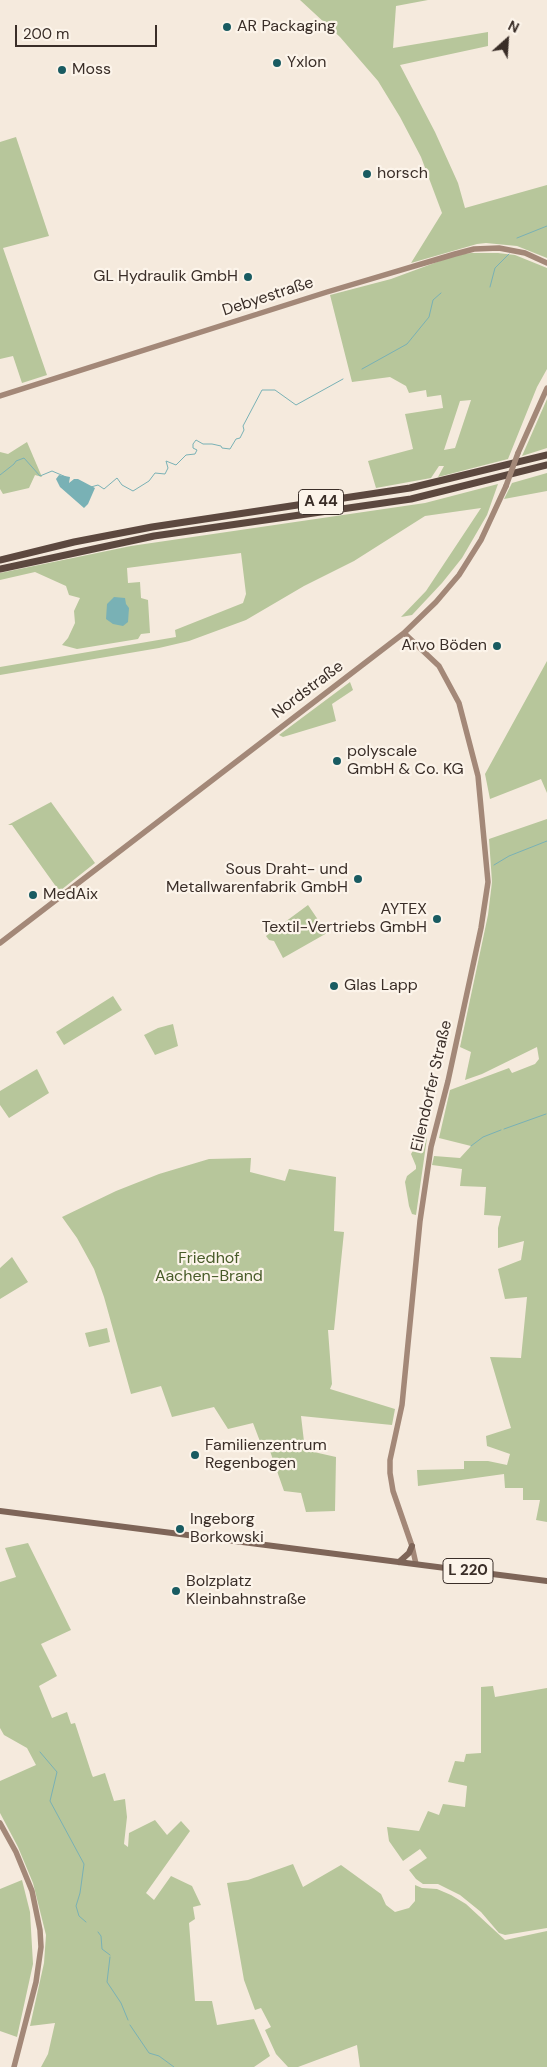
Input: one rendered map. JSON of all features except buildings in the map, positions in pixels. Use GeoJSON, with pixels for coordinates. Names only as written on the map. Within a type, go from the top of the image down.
{"type":"FeatureCollection","features":[{"type":"Feature","properties":{"kind":"highway","name":"A 44"},"geometry":{"type":"LineString","coordinates":[[0,560],[74,542],[152,527],[410,488],[547,455]]}},
{"type":"Feature","properties":{"kind":"highway","name":"A 44"},"geometry":{"type":"LineString","coordinates":[[0,569],[154,536],[411,499],[547,465]]}},
{"type":"Feature","properties":{"kind":"main road","name":"L 220"},"geometry":{"type":"LineString","coordinates":[[0,1512],[547,1581]]}},
{"type":"Feature","properties":{"kind":"main road"},"geometry":{"type":"LineString","coordinates":[[399,1562],[409,1553],[412,1546]]}},
{"type":"Feature","properties":{"kind":"street","name":"Debyestraße"},"geometry":{"type":"LineString","coordinates":[[0,396],[327,292],[474,249],[499,248],[525,253],[547,263]]}},
{"type":"Feature","properties":{"kind":"street","name":"Nordstraße"},"geometry":{"type":"LineString","coordinates":[[0,943],[404,633],[436,602],[458,575],[481,540],[547,388]]}},
{"type":"Feature","properties":{"kind":"street","name":"Eilendorfer Straße"},"geometry":{"type":"LineString","coordinates":[[404,633],[439,666],[459,703],[478,776],[488,882],[481,928],[432,1147],[420,1221],[402,1404],[390,1460],[393,1491],[412,1546],[416,1564]]}},
{"type":"Feature","properties":{"kind":"street"},"geometry":{"type":"LineString","coordinates":[[0,1823],[16,1852],[32,1891],[38,1914],[41,1947],[36,1982],[14,2067]]}},
{"type":"Feature","properties":{"kind":"green space"},"geometry":{"type":"Polygon","coordinates":[[[300,0],[428,0],[396,6],[393,48],[488,32],[488,46],[400,65],[435,132],[458,183],[465,208],[547,185],[547,258],[517,246],[486,243],[411,263],[442,213],[421,157],[378,81],[340,37],[300,0]]]}},
{"type":"Feature","properties":{"kind":"green space"},"geometry":{"type":"Polygon","coordinates":[[[16,137],[49,236],[3,248],[47,375],[22,383],[13,356],[0,359],[0,142],[16,137]]]}},
{"type":"Feature","properties":{"kind":"green space"},"geometry":{"type":"Polygon","coordinates":[[[498,253],[515,255],[547,268],[547,369],[537,387],[508,459],[438,477],[444,466],[439,466],[431,478],[376,488],[368,461],[413,449],[405,414],[443,408],[441,395],[427,397],[426,390],[409,393],[406,386],[390,377],[352,382],[330,295],[391,279],[456,255],[498,253]],[[471,400],[460,401],[444,450],[455,448],[471,400]]]}},
{"type":"Feature","properties":{"kind":"green space"},"geometry":{"type":"Polygon","coordinates":[[[547,399],[547,448],[522,456],[547,399]]]}},
{"type":"Feature","properties":{"kind":"green space"},"geometry":{"type":"Polygon","coordinates":[[[27,442],[42,477],[35,475],[29,488],[3,494],[0,489],[0,452],[8,454],[27,442]]]}},
{"type":"Feature","properties":{"kind":"green space"},"geometry":{"type":"Polygon","coordinates":[[[547,473],[547,491],[504,499],[512,483],[547,473]]]}},
{"type":"Feature","properties":{"kind":"green space"},"geometry":{"type":"Polygon","coordinates":[[[498,484],[487,515],[462,558],[412,615],[401,617],[426,591],[481,508],[425,516],[354,561],[304,586],[246,620],[189,641],[159,648],[0,675],[0,667],[176,637],[175,630],[243,603],[246,594],[241,553],[127,568],[128,583],[140,582],[141,598],[148,600],[150,633],[141,634],[138,639],[77,649],[62,645],[68,638],[75,623],[74,611],[80,598],[69,595],[66,586],[35,572],[0,580],[0,573],[131,546],[425,503],[498,484]]]}},
{"type":"Feature","properties":{"kind":"green space"},"geometry":{"type":"Polygon","coordinates":[[[547,661],[547,793],[541,779],[490,799],[485,774],[547,661]]]}},
{"type":"Feature","properties":{"kind":"green space"},"geometry":{"type":"Polygon","coordinates":[[[350,682],[353,690],[332,704],[336,721],[283,737],[279,735],[350,682]]]}},
{"type":"Feature","properties":{"kind":"green space"},"geometry":{"type":"Polygon","coordinates":[[[51,802],[95,863],[61,890],[57,888],[12,825],[8,825],[51,802]]]}},
{"type":"Feature","properties":{"kind":"green space"},"geometry":{"type":"Polygon","coordinates":[[[547,819],[547,1522],[536,1520],[540,1500],[523,1500],[523,1488],[505,1488],[504,1474],[418,1486],[417,1470],[464,1469],[464,1461],[488,1461],[507,1465],[510,1454],[487,1446],[486,1436],[511,1428],[490,1357],[521,1358],[527,1297],[505,1299],[498,1269],[521,1260],[524,1241],[498,1248],[498,1228],[501,1216],[484,1215],[486,1187],[460,1186],[462,1169],[432,1165],[434,1156],[460,1158],[471,1146],[439,1138],[450,1090],[509,1068],[512,1073],[535,1064],[539,1059],[537,1047],[482,1074],[465,1080],[471,1052],[460,1047],[488,915],[492,882],[489,839],[547,819]]]}},
{"type":"Feature","properties":{"kind":"green space"},"geometry":{"type":"Polygon","coordinates":[[[308,905],[327,933],[283,958],[274,941],[269,940],[266,936],[308,905]]]}},
{"type":"Feature","properties":{"kind":"green space"},"geometry":{"type":"Polygon","coordinates":[[[113,996],[122,1010],[64,1045],[56,1032],[113,996]]]}},
{"type":"Feature","properties":{"kind":"green space"},"geometry":{"type":"Polygon","coordinates":[[[173,1024],[178,1046],[155,1055],[144,1035],[158,1028],[173,1024]]]}},
{"type":"Feature","properties":{"kind":"green space"},"geometry":{"type":"Polygon","coordinates":[[[37,1069],[49,1093],[9,1118],[0,1105],[0,1091],[37,1069]]]}},
{"type":"Feature","properties":{"kind":"green space"},"geometry":{"type":"Polygon","coordinates":[[[424,1132],[427,1138],[416,1215],[412,1214],[409,1206],[405,1182],[407,1176],[416,1169],[411,1154],[424,1132]]]}},
{"type":"Feature","properties":{"kind":"green space","name":"Friedhof Aachen-Brand"},"geometry":{"type":"Polygon","coordinates":[[[251,1158],[250,1172],[285,1181],[289,1169],[336,1177],[334,1231],[344,1232],[334,1330],[328,1330],[332,1384],[330,1389],[395,1409],[392,1425],[301,1416],[305,1450],[336,1457],[335,1511],[306,1512],[301,1493],[284,1491],[270,1451],[264,1452],[253,1423],[228,1429],[214,1407],[172,1417],[161,1386],[131,1394],[104,1297],[94,1269],[77,1238],[62,1217],[116,1191],[159,1174],[209,1159],[251,1158]]]}},
{"type":"Feature","properties":{"kind":"green space"},"geometry":{"type":"Polygon","coordinates":[[[12,1257],[28,1282],[0,1299],[0,1268],[12,1257]]]}},
{"type":"Feature","properties":{"kind":"green space"},"geometry":{"type":"Polygon","coordinates":[[[107,1328],[110,1342],[89,1347],[85,1333],[107,1328]]]}},
{"type":"Feature","properties":{"kind":"green space"},"geometry":{"type":"Polygon","coordinates":[[[28,1543],[71,1630],[41,1644],[57,1676],[39,1686],[52,1718],[67,1712],[71,1724],[75,1723],[93,1777],[105,1773],[114,1801],[125,1799],[127,1817],[124,1844],[128,1847],[129,1833],[155,1820],[167,1835],[181,1821],[190,1831],[146,1893],[154,1900],[171,1876],[192,1886],[201,1905],[193,1907],[195,1919],[189,1923],[195,2001],[212,2001],[217,2025],[254,2019],[270,2056],[254,2067],[41,2067],[48,2054],[55,2023],[30,2026],[44,1963],[46,1935],[33,1883],[18,1847],[0,1813],[0,1781],[36,1765],[27,1748],[4,1735],[0,1728],[0,1582],[16,1577],[5,1548],[28,1543]]]}},
{"type":"Feature","properties":{"kind":"green space"},"geometry":{"type":"Polygon","coordinates":[[[493,1686],[495,1697],[547,1688],[547,1928],[505,1935],[499,1933],[481,1912],[460,1895],[438,1884],[423,1884],[416,1879],[409,1870],[427,1858],[420,1849],[403,1861],[389,1841],[387,1827],[419,1831],[428,1811],[439,1815],[443,1804],[465,1807],[467,1786],[448,1782],[455,1761],[464,1762],[466,1754],[481,1753],[481,1687],[493,1686]]]}},
{"type":"Feature","properties":{"kind":"green space"},"geometry":{"type":"Polygon","coordinates":[[[293,1864],[303,1887],[341,1865],[381,1894],[386,1905],[395,1912],[409,1908],[415,1901],[415,1885],[422,1888],[437,1889],[466,1904],[505,1940],[547,1931],[547,2067],[360,2067],[357,2045],[298,2067],[288,2067],[276,2054],[265,2030],[271,2027],[261,2008],[255,2010],[244,1980],[227,1883],[248,1880],[293,1864]]]}},
{"type":"Feature","properties":{"kind":"green space"},"geometry":{"type":"Polygon","coordinates":[[[22,1880],[30,1912],[33,1964],[17,2037],[0,2031],[0,1889],[22,1880]]]}},
{"type":"Feature","properties":{"kind":"water"},"geometry":{"type":"Polygon","coordinates":[[[59,475],[70,477],[69,483],[74,479],[78,479],[95,488],[88,504],[84,508],[60,487],[56,479],[59,475]]]}},
{"type":"Feature","properties":{"kind":"water"},"geometry":{"type":"Polygon","coordinates":[[[114,597],[125,598],[129,608],[128,622],[123,626],[113,624],[106,619],[107,604],[114,597]]]}},
{"type":"Feature","properties":{"kind":"waterway"},"geometry":{"type":"LineString","coordinates":[[517,238],[547,226]]}},
{"type":"Feature","properties":{"kind":"waterway"},"geometry":{"type":"LineString","coordinates":[[490,287],[495,268],[509,254]]}},
{"type":"Feature","properties":{"kind":"waterway"},"geometry":{"type":"LineString","coordinates":[[362,369],[407,344],[429,317],[433,300],[441,293]]}},
{"type":"Feature","properties":{"kind":"waterway"},"geometry":{"type":"LineString","coordinates":[[91,487],[98,485],[104,489],[117,478],[122,485],[133,491],[149,481],[155,473],[165,474],[168,468],[166,461],[176,465],[186,455],[195,454],[197,450],[193,448],[193,444],[196,440],[203,444],[212,444],[230,449],[236,439],[240,438],[244,430],[243,426],[262,390],[275,390],[296,405],[343,379]]}},
{"type":"Feature","properties":{"kind":"waterway"},"geometry":{"type":"LineString","coordinates":[[0,475],[16,461],[24,458],[40,476],[52,471],[66,477]]}},
{"type":"Feature","properties":{"kind":"waterway"},"geometry":{"type":"LineString","coordinates":[[494,865],[509,856],[547,841]]}},
{"type":"Feature","properties":{"kind":"waterway"},"geometry":{"type":"LineString","coordinates":[[504,1129],[546,1114]]}},
{"type":"Feature","properties":{"kind":"waterway"},"geometry":{"type":"LineString","coordinates":[[471,1146],[483,1137],[501,1130]]}},
{"type":"Feature","properties":{"kind":"waterway"},"geometry":{"type":"LineString","coordinates":[[40,1752],[57,1772],[50,1801],[84,1864],[76,1906],[79,1916],[86,1922]]}},
{"type":"Feature","properties":{"kind":"waterway"},"geometry":{"type":"LineString","coordinates":[[98,1932],[101,1936],[102,1949],[110,1955]]}},
{"type":"Feature","properties":{"kind":"waterway"},"geometry":{"type":"LineString","coordinates":[[110,1957],[107,1982],[121,2003],[128,2020]]}},
{"type":"Feature","properties":{"kind":"waterway"},"geometry":{"type":"LineString","coordinates":[[130,2025],[149,2053],[159,2056],[174,2067]]}},
{"type":"Feature","properties":{"kind":"place","name":"AR Packaging"},"geometry":{"type":"Point","coordinates":[227,27]}},
{"type":"Feature","properties":{"kind":"place","name":"Yxlon"},"geometry":{"type":"Point","coordinates":[277,63]}},
{"type":"Feature","properties":{"kind":"place","name":"Moss"},"geometry":{"type":"Point","coordinates":[62,70]}},
{"type":"Feature","properties":{"kind":"place","name":"horsch"},"geometry":{"type":"Point","coordinates":[367,174]}},
{"type":"Feature","properties":{"kind":"place","name":"GL Hydraulik GmbH"},"geometry":{"type":"Point","coordinates":[248,277]}},
{"type":"Feature","properties":{"kind":"place","name":"Arvo Böden"},"geometry":{"type":"Point","coordinates":[497,646]}},
{"type":"Feature","properties":{"kind":"place","name":"polyscale GmbH & Co. KG"},"geometry":{"type":"Point","coordinates":[337,761]}},
{"type":"Feature","properties":{"kind":"place","name":"Sous Draht- und Metallwarenfabrik GmbH"},"geometry":{"type":"Point","coordinates":[358,879]}},
{"type":"Feature","properties":{"kind":"place","name":"MedAix"},"geometry":{"type":"Point","coordinates":[33,895]}},
{"type":"Feature","properties":{"kind":"place","name":"AYTEX Textil-Vertriebs GmbH"},"geometry":{"type":"Point","coordinates":[437,919]}},
{"type":"Feature","properties":{"kind":"place","name":"Glas Lapp"},"geometry":{"type":"Point","coordinates":[334,986]}},
{"type":"Feature","properties":{"kind":"place","name":"Familienzentrum Regenbogen"},"geometry":{"type":"Point","coordinates":[195,1455]}},
{"type":"Feature","properties":{"kind":"place","name":"Ingeborg Borkowski"},"geometry":{"type":"Point","coordinates":[180,1529]}},
{"type":"Feature","properties":{"kind":"place","name":"Bolzplatz Kleinbahnstraße"},"geometry":{"type":"Point","coordinates":[176,1591]}}]}
